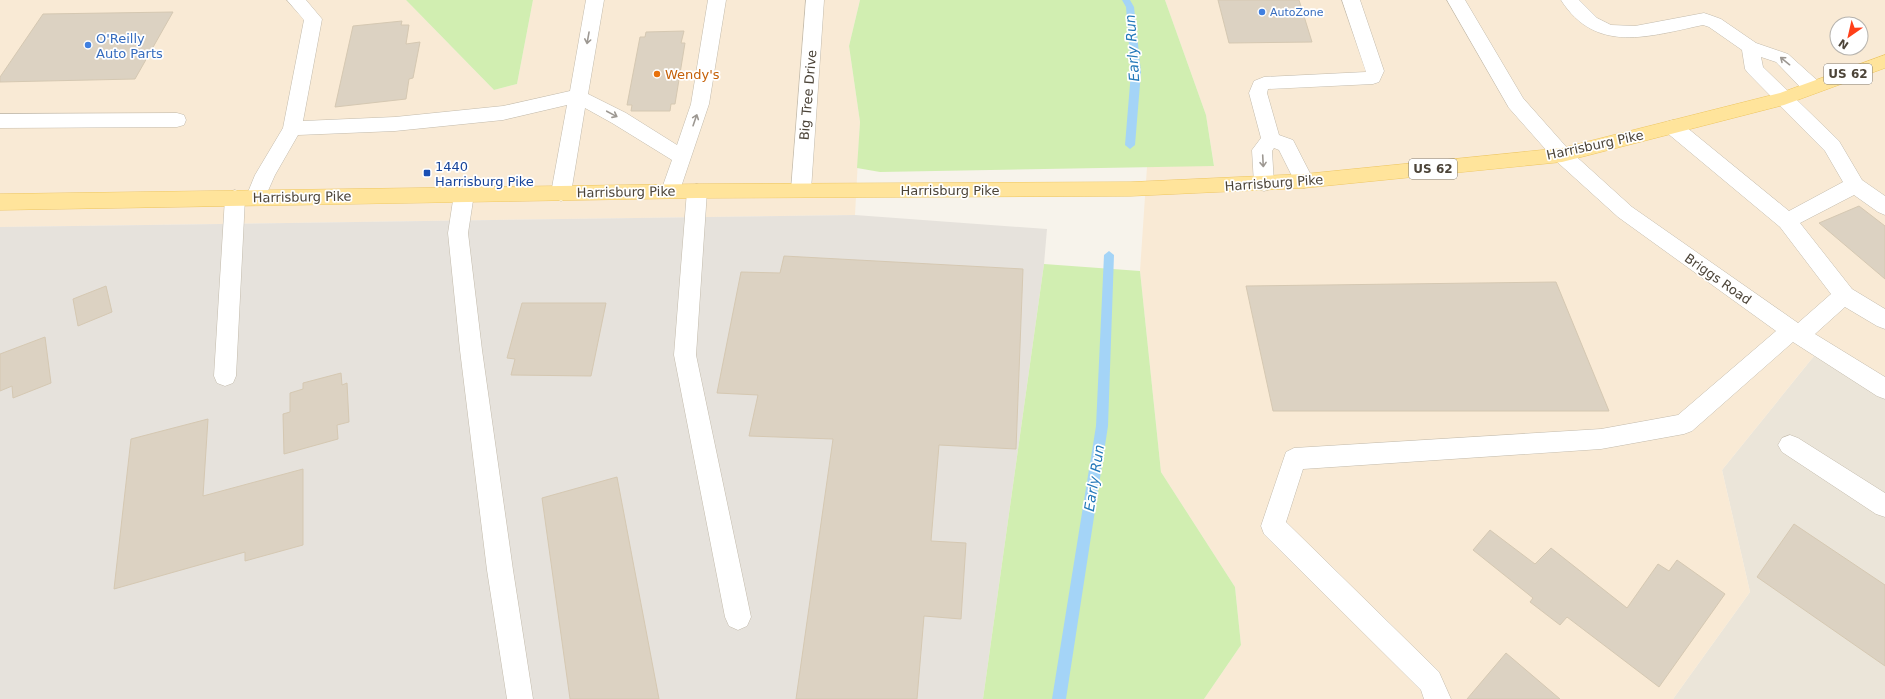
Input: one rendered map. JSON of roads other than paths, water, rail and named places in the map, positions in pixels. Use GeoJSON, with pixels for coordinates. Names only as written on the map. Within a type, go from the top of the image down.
{"type":"FeatureCollection","features":[{"type":"Feature","properties":{"kind":"main road","name":"Harrisburg Pike"},"geometry":{"type":"LineString","coordinates":[[0,202],[696,191],[1131,189],[1264,184],[1562,155],[1784,98],[1885,61]]}},
{"type":"Feature","properties":{"kind":"street"},"geometry":{"type":"LineString","coordinates":[[256,198],[265,175],[292,128],[313,19],[296,0]]}},
{"type":"Feature","properties":{"kind":"street"},"geometry":{"type":"LineString","coordinates":[[561,193],[595,0]]}},
{"type":"Feature","properties":{"kind":"street"},"geometry":{"type":"LineString","coordinates":[[671,192],[700,104],[717,0]]}},
{"type":"Feature","properties":{"kind":"street","name":"Big Tree Drive"},"geometry":{"type":"LineString","coordinates":[[801,190],[815,0]]}},
{"type":"Feature","properties":{"kind":"street"},"geometry":{"type":"LineString","coordinates":[[1304,181],[1286,146],[1271,139],[1258,93],[1260,86],[1264,83],[1373,78],[1375,71],[1351,0]]}},
{"type":"Feature","properties":{"kind":"street","name":"Briggs Road"},"geometry":{"type":"LineString","coordinates":[[1456,0],[1516,103],[1562,155],[1625,212],[1796,333],[1885,389]]}},
{"type":"Feature","properties":{"kind":"street"},"geometry":{"type":"LineString","coordinates":[[1570,0],[1582,15],[1600,28],[1624,33],[1704,19],[1715,23],[1750,47],[1782,58],[1812,88]]}},
{"type":"Feature","properties":{"kind":"street"},"geometry":{"type":"LineString","coordinates":[[1750,47],[1754,69],[1832,146],[1855,185],[1885,207]]}},
{"type":"Feature","properties":{"kind":"street"},"geometry":{"type":"LineString","coordinates":[[292,128],[395,124],[503,113],[577,96],[619,118],[682,157]]}},
{"type":"Feature","properties":{"kind":"street"},"geometry":{"type":"LineString","coordinates":[[0,121],[177,120]]}},
{"type":"Feature","properties":{"kind":"street"},"geometry":{"type":"LineString","coordinates":[[1673,127],[1787,221],[1844,295],[1885,320]]}},
{"type":"Feature","properties":{"kind":"street"},"geometry":{"type":"LineString","coordinates":[[1264,184],[1262,150],[1271,139]]}},
{"type":"Feature","properties":{"kind":"street"},"geometry":{"type":"LineString","coordinates":[[1787,221],[1855,185]]}},
{"type":"Feature","properties":{"kind":"street"},"geometry":{"type":"LineString","coordinates":[[696,191],[685,355],[738,617]]}},
{"type":"Feature","properties":{"kind":"street"},"geometry":{"type":"LineString","coordinates":[[464,194],[458,234],[471,350],[500,570],[520,699]]}},
{"type":"Feature","properties":{"kind":"street"},"geometry":{"type":"LineString","coordinates":[[225,376],[235,198]]}},
{"type":"Feature","properties":{"kind":"street"},"geometry":{"type":"LineString","coordinates":[[1438,699],[1430,681],[1272,526],[1294,460],[1601,439],[1684,424],[1844,295]]}},
{"type":"Feature","properties":{"kind":"street"},"geometry":{"type":"LineString","coordinates":[[1790,445],[1885,506]]}},
{"type":"Feature","properties":{"kind":"waterway","name":"Early Run"},"geometry":{"type":"LineString","coordinates":[[1126,0],[1130,7],[1136,72],[1130,145]]}},
{"type":"Feature","properties":{"kind":"waterway","name":"Early Run"},"geometry":{"type":"LineString","coordinates":[[1059,699],[1102,426],[1109,255]]}},
{"type":"Feature","properties":{"kind":"place","name":"AutoZone"},"geometry":{"type":"Point","coordinates":[1262,12]}},
{"type":"Feature","properties":{"kind":"place","name":"O'Reilly Auto Parts"},"geometry":{"type":"Point","coordinates":[88,45]}},
{"type":"Feature","properties":{"kind":"place","name":"Wendy's"},"geometry":{"type":"Point","coordinates":[657,74]}},
{"type":"Feature","properties":{"kind":"place","name":"1440 Harrisburg Pike"},"geometry":{"type":"Point","coordinates":[427,173]}}]}
